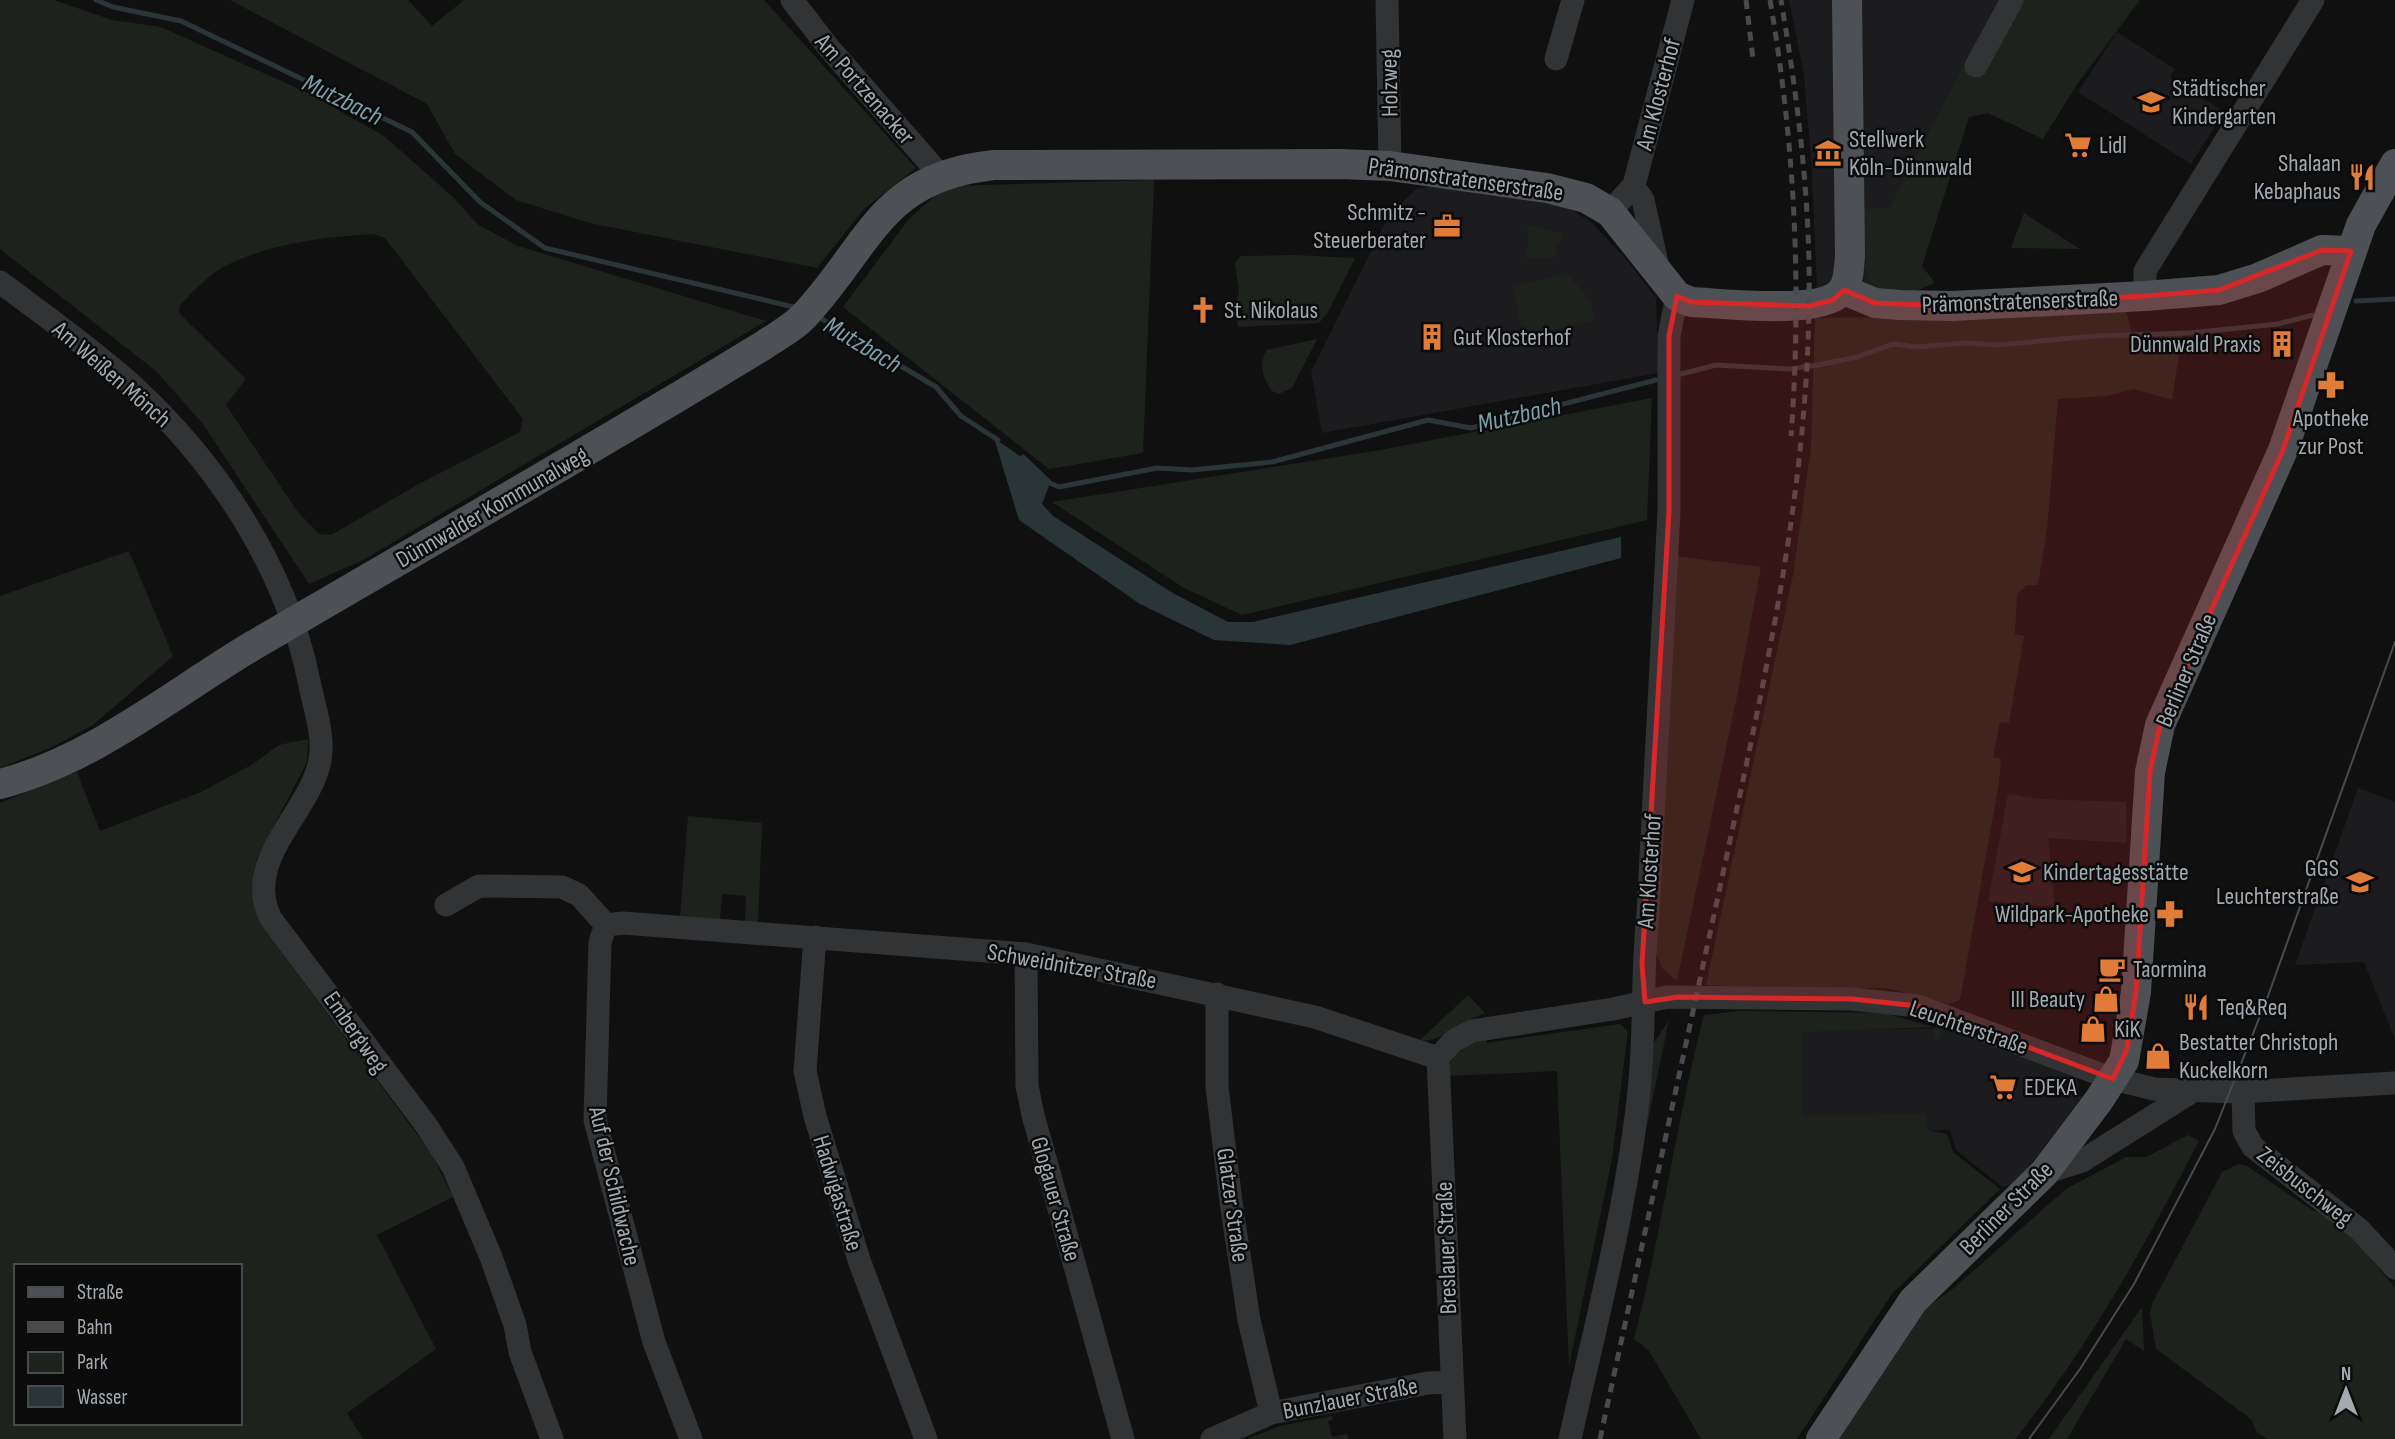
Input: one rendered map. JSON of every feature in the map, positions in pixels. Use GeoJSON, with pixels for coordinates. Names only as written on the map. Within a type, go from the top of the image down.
{"type":"FeatureCollection","features":[{"type":"Feature","properties":{"kind":"main road"},"geometry":{"type":"LineString","coordinates":[[1668,286],[1691,302],[1809,306],[1833,299],[1844,290],[1850,256],[1847,0]]}},
{"type":"Feature","properties":{"kind":"main road","name":"Berliner Straße"},"geometry":{"type":"LineString","coordinates":[[1821,1439],[1913,1301],[2044,1173],[2124,1061],[2134,1013],[2150,772],[2160,725],[2283,450],[2361,225],[2395,164]]}},
{"type":"Feature","properties":{"kind":"main road","name":"Prämonstratenserstraße"},"geometry":{"type":"LineString","coordinates":[[941,176],[957,170],[994,165],[1390,166],[1566,191],[1587,198],[1610,212],[1668,286]]}},
{"type":"Feature","properties":{"kind":"main road","name":"Dünnwalder Kommunalweg"},"geometry":{"type":"LineString","coordinates":[[0,784],[54,767],[91,747],[293,622],[669,403],[803,317],[873,224],[893,204],[941,176]]}},
{"type":"Feature","properties":{"kind":"main road","name":"Prämonstratenserstraße"},"geometry":{"type":"LineString","coordinates":[[1844,290],[1875,303],[1913,306],[2145,296],[2219,290],[2258,278],[2322,250],[2351,251]]}},
{"type":"Feature","properties":{"kind":"street","name":"Am Portzenacker"},"geometry":{"type":"LineString","coordinates":[[792,0],[823,41],[941,176]]}},
{"type":"Feature","properties":{"kind":"street","name":"Holzweg"},"geometry":{"type":"LineString","coordinates":[[1387,0],[1390,166]]}},
{"type":"Feature","properties":{"kind":"street"},"geometry":{"type":"LineString","coordinates":[[1556,59],[1573,0]]}},
{"type":"Feature","properties":{"kind":"street"},"geometry":{"type":"LineString","coordinates":[[1976,66],[2012,0]]}},
{"type":"Feature","properties":{"kind":"street"},"geometry":{"type":"LineString","coordinates":[[2145,296],[2145,271],[2312,0]]}},
{"type":"Feature","properties":{"kind":"street","name":"Am Klosterhof"},"geometry":{"type":"LineString","coordinates":[[1610,212],[1634,187],[1680,1]]}},
{"type":"Feature","properties":{"kind":"street","name":"Am Klosterhof"},"geometry":{"type":"LineString","coordinates":[[1570,1439],[1627,1174],[1638,1101],[1645,1002],[1642,964],[1648,914],[1670,497],[1669,336],[1668,286],[1643,200],[1634,187]]}},
{"type":"Feature","properties":{"kind":"street","name":"Am Weißen Mönch"},"geometry":{"type":"LineString","coordinates":[[0,282],[133,386],[192,448],[232,501],[272,570],[293,622]]}},
{"type":"Feature","properties":{"kind":"street","name":"Embergweg"},"geometry":{"type":"LineString","coordinates":[[293,622],[304,655],[321,755],[308,792],[266,868],[263,887],[265,903],[276,925],[426,1125],[453,1167],[491,1257],[515,1325],[520,1352],[552,1439]]}},
{"type":"Feature","properties":{"kind":"street"},"geometry":{"type":"LineString","coordinates":[[446,905],[479,886],[562,887],[579,895],[606,925]]}},
{"type":"Feature","properties":{"kind":"street","name":"Schweidnitzer Straße"},"geometry":{"type":"LineString","coordinates":[[606,925],[815,937],[1026,954],[1315,1017],[1438,1058]]}},
{"type":"Feature","properties":{"kind":"street","name":"Auf der Schildwache"},"geometry":{"type":"LineString","coordinates":[[606,925],[600,943],[595,1120],[654,1342],[691,1439]]}},
{"type":"Feature","properties":{"kind":"street","name":"Hadwigastraße"},"geometry":{"type":"LineString","coordinates":[[815,937],[805,1071],[815,1116],[859,1260],[926,1439]]}},
{"type":"Feature","properties":{"kind":"street","name":"Glogauer Straße"},"geometry":{"type":"LineString","coordinates":[[1026,954],[1027,1086],[1032,1115],[1122,1439]]}},
{"type":"Feature","properties":{"kind":"street","name":"Glatzer Straße"},"geometry":{"type":"LineString","coordinates":[[1217,995],[1217,1087],[1231,1202],[1249,1320],[1271,1413]]}},
{"type":"Feature","properties":{"kind":"street","name":"Leuchterstraße"},"geometry":{"type":"LineString","coordinates":[[1645,1002],[1667,997],[1852,999],[1918,1006],[2113,1079],[2154,1089],[2243,1092],[2395,1083]]}},
{"type":"Feature","properties":{"kind":"street"},"geometry":{"type":"LineString","coordinates":[[1438,1058],[1453,1041],[1472,1031],[1645,1002]]}},
{"type":"Feature","properties":{"kind":"street","name":"Breslauer Straße"},"geometry":{"type":"LineString","coordinates":[[1438,1058],[1455,1439]]}},
{"type":"Feature","properties":{"kind":"street"},"geometry":{"type":"LineString","coordinates":[[2044,1173],[2082,1161],[2193,1091]]}},
{"type":"Feature","properties":{"kind":"street","name":"Zeisbuschweg"},"geometry":{"type":"LineString","coordinates":[[2243,1092],[2244,1130],[2253,1147],[2358,1228],[2395,1268]]}},
{"type":"Feature","properties":{"kind":"street","name":"Bunzlauer Straße"},"geometry":{"type":"LineString","coordinates":[[1212,1439],[1271,1413],[1428,1383],[1452,1381]]}},
{"type":"Feature","properties":{"kind":"highlighted area"},"geometry":{"type":"Polygon","coordinates":[[[2322,250],[2351,251],[2283,450],[2160,725],[2150,772],[2136,992],[2127,1049],[2113,1079],[1918,1006],[1852,999],[1678,997],[1645,1002],[1642,964],[1669,511],[1669,336],[1677,296],[1691,302],[1809,306],[1833,300],[1844,290],[1875,303],[1952,306],[2145,296],[2219,290],[2322,250]]]}},
{"type":"Feature","properties":{"kind":"shaded area"},"geometry":{"type":"Polygon","coordinates":[[[1789,0],[1998,0],[1889,209],[1879,290],[1817,292],[1812,172],[1804,75],[1789,0]]]}},
{"type":"Feature","properties":{"kind":"shaded area","name":"Städtischer Kindergarten"},"geometry":{"type":"Polygon","coordinates":[[[2117,32],[2175,69],[2170,77],[2224,112],[2191,164],[2078,92],[2117,32]]]}},
{"type":"Feature","properties":{"kind":"shaded area","name":"Gut Klosterhof"},"geometry":{"type":"Polygon","coordinates":[[[1432,186],[1561,203],[1592,223],[1626,259],[1656,298],[1658,373],[1322,433],[1311,372],[1388,217],[1416,189],[1432,186]]]}},
{"type":"Feature","properties":{"kind":"shaded area","name":"GGS Leuchterstraße"},"geometry":{"type":"Polygon","coordinates":[[[2358,788],[2395,802],[2395,1039],[2364,962],[2295,965],[2358,788]]]}},
{"type":"Feature","properties":{"kind":"shaded area","name":"Kindertagesstätte"},"geometry":{"type":"Polygon","coordinates":[[[2008,794],[2038,799],[2126,802],[2127,843],[2048,838],[2055,907],[1988,901],[2008,794]]]}},
{"type":"Feature","properties":{"kind":"shaded area"},"geometry":{"type":"Polygon","coordinates":[[[1942,1028],[2076,1076],[2081,1098],[2017,1183],[2002,1187],[1956,1150],[1950,1130],[1783,1134],[1780,1031],[1942,1028]]]}},
{"type":"Feature","properties":{"kind":"green space"},"geometry":{"type":"Polygon","coordinates":[[[0,0],[54,0],[112,20],[161,27],[308,93],[384,136],[454,198],[477,224],[518,246],[766,321],[363,560],[309,584],[203,424],[156,371],[0,249],[0,0]],[[373,234],[336,237],[298,242],[261,252],[219,269],[180,305],[179,313],[246,379],[226,405],[297,511],[319,534],[331,535],[417,485],[520,432],[523,419],[385,238],[373,234]]]}},
{"type":"Feature","properties":{"kind":"green space"},"geometry":{"type":"Polygon","coordinates":[[[230,0],[408,0],[432,26],[464,0],[764,0],[916,168],[864,209],[817,268],[590,223],[516,200],[455,154],[427,104],[230,0]]]}},
{"type":"Feature","properties":{"kind":"green space"},"geometry":{"type":"Polygon","coordinates":[[[1998,0],[2140,0],[2076,86],[2043,139],[1988,113],[1969,117],[1922,266],[1935,283],[1913,292],[1879,290],[1866,276],[1864,209],[1889,208],[1998,0]]]}},
{"type":"Feature","properties":{"kind":"green space"},"geometry":{"type":"Polygon","coordinates":[[[1154,180],[1143,453],[1049,469],[843,307],[909,219],[946,186],[1154,180]]]}},
{"type":"Feature","properties":{"kind":"green space"},"geometry":{"type":"Polygon","coordinates":[[[2024,213],[2080,249],[2011,248],[2024,213]]]}},
{"type":"Feature","properties":{"kind":"green space"},"geometry":{"type":"Polygon","coordinates":[[[1525,225],[1564,234],[1556,247],[1557,255],[1553,258],[1526,258],[1529,231],[1525,225]]]}},
{"type":"Feature","properties":{"kind":"green space"},"geometry":{"type":"Polygon","coordinates":[[[1241,256],[1355,258],[1328,312],[1319,323],[1238,327],[1237,319],[1244,311],[1237,301],[1239,292],[1235,263],[1241,256]]]}},
{"type":"Feature","properties":{"kind":"green space"},"geometry":{"type":"Polygon","coordinates":[[[1567,274],[1591,300],[1594,320],[1523,337],[1513,286],[1567,274]]]}},
{"type":"Feature","properties":{"kind":"green space"},"geometry":{"type":"Polygon","coordinates":[[[2125,307],[2133,338],[2182,335],[2172,400],[2134,389],[2106,396],[2058,399],[2047,529],[2038,585],[2027,585],[2017,594],[2015,634],[2024,636],[2009,723],[2000,722],[1993,757],[2001,759],[1999,783],[1960,1000],[1948,1004],[1886,988],[1787,989],[1706,985],[1793,575],[1811,447],[1815,318],[2007,315],[2125,307]]]}},
{"type":"Feature","properties":{"kind":"green space"},"geometry":{"type":"Polygon","coordinates":[[[1317,339],[1292,388],[1279,394],[1272,391],[1263,371],[1267,350],[1317,339]]]}},
{"type":"Feature","properties":{"kind":"green space"},"geometry":{"type":"Polygon","coordinates":[[[1652,398],[1647,520],[1242,615],[1184,588],[1052,502],[1375,451],[1652,398]]]}},
{"type":"Feature","properties":{"kind":"green space"},"geometry":{"type":"Polygon","coordinates":[[[129,551],[173,656],[93,725],[52,747],[0,768],[0,596],[129,551]]]}},
{"type":"Feature","properties":{"kind":"green space"},"geometry":{"type":"Polygon","coordinates":[[[1675,556],[1761,567],[1737,696],[1677,981],[1662,968],[1656,952],[1675,556]]]}},
{"type":"Feature","properties":{"kind":"green space"},"geometry":{"type":"Polygon","coordinates":[[[308,739],[307,762],[257,858],[253,892],[261,925],[431,1153],[453,1197],[377,1235],[436,1349],[347,1413],[363,1439],[0,1439],[0,803],[77,772],[100,831],[201,792],[253,764],[279,745],[308,739]]]}},
{"type":"Feature","properties":{"kind":"green space"},"geometry":{"type":"Polygon","coordinates":[[[688,816],[762,823],[758,924],[745,922],[746,896],[722,894],[720,919],[680,916],[688,816]]]}},
{"type":"Feature","properties":{"kind":"green space"},"geometry":{"type":"Polygon","coordinates":[[[1468,995],[1485,1013],[1444,1035],[1419,1041],[1468,995]]]}},
{"type":"Feature","properties":{"kind":"green space"},"geometry":{"type":"Polygon","coordinates":[[[1740,1011],[1884,1013],[1934,1027],[1801,1032],[1802,1116],[1926,1114],[1926,1130],[1947,1134],[1953,1152],[2000,1189],[1891,1295],[1797,1439],[1701,1439],[1649,1351],[1634,1339],[1704,1015],[1740,1011]]]}},
{"type":"Feature","properties":{"kind":"green space"},"geometry":{"type":"Polygon","coordinates":[[[1669,1020],[1639,1164],[1651,1047],[1669,1020]]]}},
{"type":"Feature","properties":{"kind":"green space"},"geometry":{"type":"Polygon","coordinates":[[[1620,1024],[1628,1031],[1612,1159],[1569,1366],[1557,1071],[1446,1076],[1455,1055],[1487,1038],[1486,1043],[1620,1024]]]}},
{"type":"Feature","properties":{"kind":"green space"},"geometry":{"type":"Polygon","coordinates":[[[1934,1027],[1941,1029],[1941,1037],[1935,1041],[1934,1027]]]}},
{"type":"Feature","properties":{"kind":"green space"},"geometry":{"type":"Polygon","coordinates":[[[2188,1135],[2199,1141],[2137,1257],[2092,1332],[2015,1439],[1837,1439],[1922,1311],[1954,1288],[2066,1189],[2126,1157],[2146,1157],[2188,1135]]]}},
{"type":"Feature","properties":{"kind":"green space"},"geometry":{"type":"Polygon","coordinates":[[[2239,1164],[2247,1166],[2312,1210],[2322,1213],[2356,1241],[2395,1288],[2395,1439],[2267,1439],[2257,1432],[2251,1419],[2156,1349],[2150,1313],[2153,1302],[2222,1172],[2239,1164]]]}},
{"type":"Feature","properties":{"kind":"green space"},"geometry":{"type":"Polygon","coordinates":[[[2142,1307],[2144,1351],[2126,1339],[2067,1439],[2049,1439],[2142,1307]]]}},
{"type":"Feature","properties":{"kind":"green space"},"geometry":{"type":"Polygon","coordinates":[[[1332,1416],[1333,1420],[1328,1421],[1332,1437],[1347,1434],[1348,1439],[1247,1439],[1280,1426],[1332,1416]]]}},
{"type":"Feature","properties":{"kind":"water"},"geometry":{"type":"Polygon","coordinates":[[[994,438],[1040,470],[1050,483],[1042,504],[1053,516],[1171,592],[1228,622],[1253,622],[1621,537],[1621,558],[1290,645],[1214,640],[1140,604],[1019,520],[994,438]]]}},
{"type":"Feature","properties":{"kind":"waterway","name":"Mutzbach"},"geometry":{"type":"LineString","coordinates":[[96,0],[113,7],[181,21],[412,132],[480,202],[545,248],[798,308]]}},
{"type":"Feature","properties":{"kind":"waterway","name":"Mutzbach"},"geometry":{"type":"LineString","coordinates":[[2356,301],[2395,299]]}},
{"type":"Feature","properties":{"kind":"waterway","name":"Mutzbach"},"geometry":{"type":"LineString","coordinates":[[1681,374],[1716,365],[1789,369],[1818,365],[1857,357],[1893,344],[1917,347],[1965,343],[1997,345],[2096,336],[2190,333],[2278,324],[2313,315]]}},
{"type":"Feature","properties":{"kind":"waterway","name":"Mutzbach"},"geometry":{"type":"LineString","coordinates":[[817,316],[936,387],[961,416],[998,440]]}},
{"type":"Feature","properties":{"kind":"waterway","name":"Mutzbach"},"geometry":{"type":"LineString","coordinates":[[1023,457],[1050,483],[1059,487],[1157,468],[1192,470],[1272,462],[1428,420],[1471,428],[1656,380]]}},
{"type":"Feature","properties":{"kind":"tram line"},"geometry":{"type":"LineString","coordinates":[[2029,1439],[2080,1369],[2134,1284],[2215,1129],[2268,996],[2395,642]]}},
{"type":"Feature","properties":{"kind":"railway"},"geometry":{"type":"LineString","coordinates":[[1746,0],[1753,59]]}},
{"type":"Feature","properties":{"kind":"railway"},"geometry":{"type":"LineString","coordinates":[[1770,0],[1779,54],[1794,217],[1796,326],[1791,436]]}},
{"type":"Feature","properties":{"kind":"railway"},"geometry":{"type":"LineString","coordinates":[[1600,1439],[1764,680],[1790,532],[1806,382],[1809,268],[1806,191],[1798,114],[1781,0]]}},
{"type":"Feature","properties":{"kind":"place","name":"Städtischer Kindergarten"},"geometry":{"type":"Point","coordinates":[2151,102]}},
{"type":"Feature","properties":{"kind":"place","name":"Lidl"},"geometry":{"type":"Point","coordinates":[2078,145]}},
{"type":"Feature","properties":{"kind":"place","name":"Stellwerk Köln-Dünnwald"},"geometry":{"type":"Point","coordinates":[1828,153]}},
{"type":"Feature","properties":{"kind":"place","name":"Shalaan Kebaphaus"},"geometry":{"type":"Point","coordinates":[2362,177]}},
{"type":"Feature","properties":{"kind":"place","name":"Schmitz - Steuerberater"},"geometry":{"type":"Point","coordinates":[1447,226]}},
{"type":"Feature","properties":{"kind":"place","name":"St. Nikolaus"},"geometry":{"type":"Point","coordinates":[1203,310]}},
{"type":"Feature","properties":{"kind":"place","name":"Gut Klosterhof"},"geometry":{"type":"Point","coordinates":[1432,337]}},
{"type":"Feature","properties":{"kind":"place","name":"Dünnwald Praxis"},"geometry":{"type":"Point","coordinates":[2282,344]}},
{"type":"Feature","properties":{"kind":"place","name":"Apotheke zur Post"},"geometry":{"type":"Point","coordinates":[2331,385]}},
{"type":"Feature","properties":{"kind":"place","name":"Kindertagesstätte"},"geometry":{"type":"Point","coordinates":[2022,872]}},
{"type":"Feature","properties":{"kind":"place","name":"GGS Leuchterstraße"},"geometry":{"type":"Point","coordinates":[2360,882]}},
{"type":"Feature","properties":{"kind":"place","name":"Wildpark-Apotheke"},"geometry":{"type":"Point","coordinates":[2170,914]}},
{"type":"Feature","properties":{"kind":"place","name":"Taormina"},"geometry":{"type":"Point","coordinates":[2112,969]}},
{"type":"Feature","properties":{"kind":"place","name":"III Beauty"},"geometry":{"type":"Point","coordinates":[2106,999]}},
{"type":"Feature","properties":{"kind":"place","name":"Teq&Req"},"geometry":{"type":"Point","coordinates":[2196,1007]}},
{"type":"Feature","properties":{"kind":"place","name":"KiK"},"geometry":{"type":"Point","coordinates":[2093,1029]}},
{"type":"Feature","properties":{"kind":"place","name":"Bestatter Christoph Kuckelkorn"},"geometry":{"type":"Point","coordinates":[2158,1056]}},
{"type":"Feature","properties":{"kind":"place","name":"EDEKA"},"geometry":{"type":"Point","coordinates":[2003,1087]}}]}
